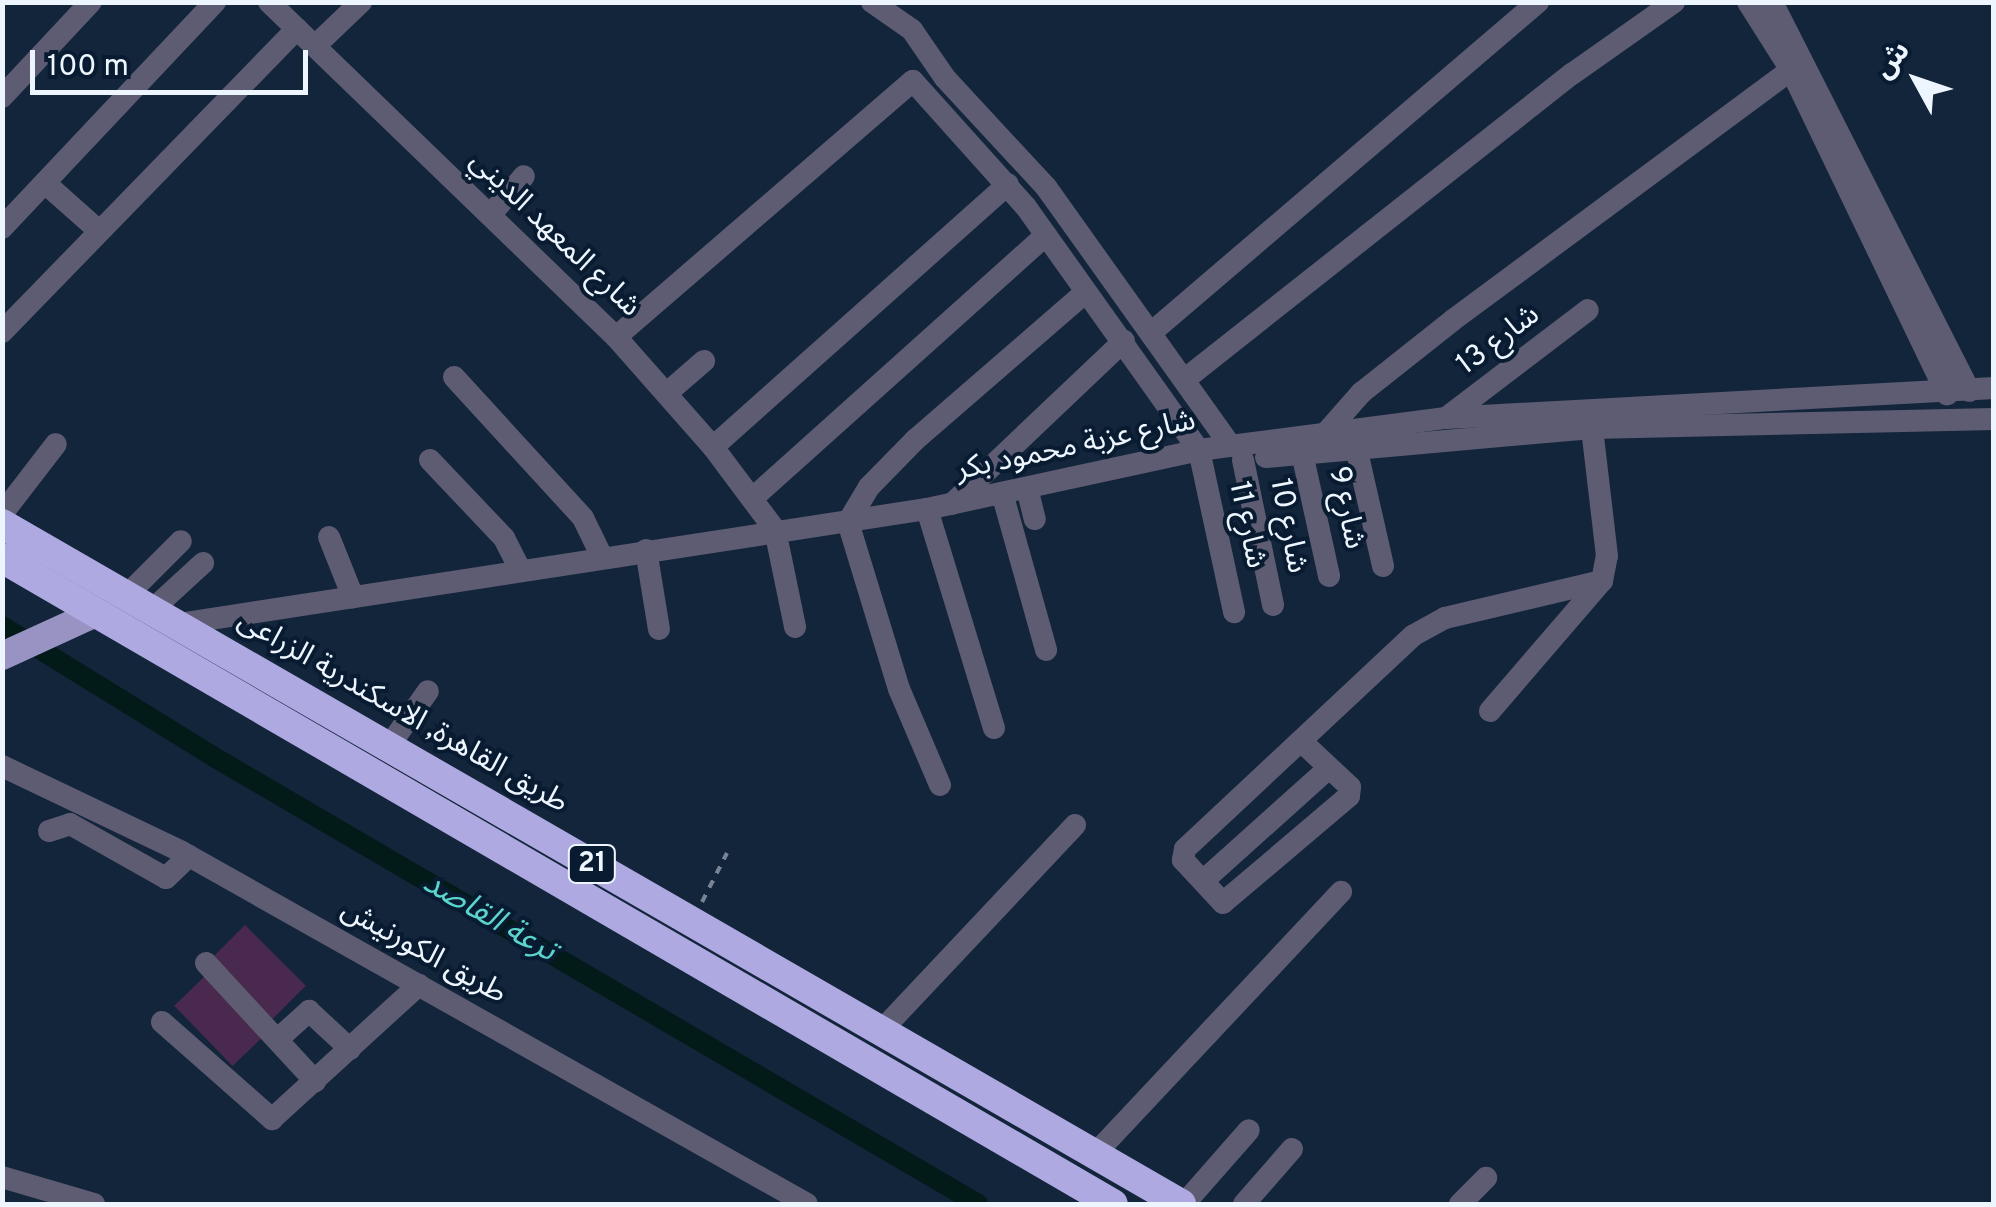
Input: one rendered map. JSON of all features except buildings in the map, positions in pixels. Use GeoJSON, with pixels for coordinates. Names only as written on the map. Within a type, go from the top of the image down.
{"type":"FeatureCollection","features":[{"type":"Feature","properties":{"kind":"highway","name":"طريق القاهرة, الاسكندرية الزراعى"},"geometry":{"type":"LineString","coordinates":[[2,524],[1183,1204]]}},
{"type":"Feature","properties":{"kind":"highway","name":"21"},"geometry":{"type":"LineString","coordinates":[[2,558],[84,619],[1113,1204]]}},
{"type":"Feature","properties":{"kind":"main road"},"geometry":{"type":"LineString","coordinates":[[2,656],[84,619]]}},
{"type":"Feature","properties":{"kind":"street"},"geometry":{"type":"LineString","coordinates":[[2,97],[92,2]]}},
{"type":"Feature","properties":{"kind":"street"},"geometry":{"type":"LineString","coordinates":[[2,228],[215,2]]}},
{"type":"Feature","properties":{"kind":"street","name":"شارع المعهد الديني"},"geometry":{"type":"LineString","coordinates":[[270,2],[616,337],[714,447],[775,530]]}},
{"type":"Feature","properties":{"kind":"street"},"geometry":{"type":"LineString","coordinates":[[315,46],[361,2]]}},
{"type":"Feature","properties":{"kind":"street"},"geometry":{"type":"LineString","coordinates":[[872,2],[912,30],[945,78],[1046,187],[1237,453]]}},
{"type":"Feature","properties":{"kind":"street"},"geometry":{"type":"LineString","coordinates":[[1152,332],[1538,2]]}},
{"type":"Feature","properties":{"kind":"street"},"geometry":{"type":"LineString","coordinates":[[1184,380],[1572,74],[1674,2]]}},
{"type":"Feature","properties":{"kind":"street"},"geometry":{"type":"LineString","coordinates":[[1748,2],[1791,70],[1958,393]]}},
{"type":"Feature","properties":{"kind":"street"},"geometry":{"type":"LineString","coordinates":[[1772,2],[1958,393]]}},
{"type":"Feature","properties":{"kind":"street"},"geometry":{"type":"LineString","coordinates":[[2,332],[297,29]]}},
{"type":"Feature","properties":{"kind":"street"},"geometry":{"type":"LineString","coordinates":[[1324,434],[1361,394],[1452,320],[1791,70]]}},
{"type":"Feature","properties":{"kind":"street"},"geometry":{"type":"LineString","coordinates":[[616,337],[908,82],[918,84],[1008,184],[1124,341],[1201,458]]}},
{"type":"Feature","properties":{"kind":"street"},"geometry":{"type":"LineString","coordinates":[[491,214],[524,176]]}},
{"type":"Feature","properties":{"kind":"street"},"geometry":{"type":"LineString","coordinates":[[45,183],[98,230]]}},
{"type":"Feature","properties":{"kind":"street"},"geometry":{"type":"LineString","coordinates":[[714,447],[1008,184]]}},
{"type":"Feature","properties":{"kind":"street"},"geometry":{"type":"LineString","coordinates":[[754,497],[1046,235]]}},
{"type":"Feature","properties":{"kind":"street"},"geometry":{"type":"LineString","coordinates":[[940,785],[899,690],[848,522],[870,487],[914,440],[1085,293]]}},
{"type":"Feature","properties":{"kind":"street","name":"شارع 13"},"geometry":{"type":"LineString","coordinates":[[1446,418],[1588,310]]}},
{"type":"Feature","properties":{"kind":"street"},"geometry":{"type":"LineString","coordinates":[[952,504],[1124,341]]}},
{"type":"Feature","properties":{"kind":"street"},"geometry":{"type":"LineString","coordinates":[[666,394],[704,362]]}},
{"type":"Feature","properties":{"kind":"street"},"geometry":{"type":"LineString","coordinates":[[454,377],[583,518],[602,557]]}},
{"type":"Feature","properties":{"kind":"street","name":"شارع عزبة محمود بكر"},"geometry":{"type":"LineString","coordinates":[[153,610],[353,596],[848,522],[1324,434],[1446,418],[1958,393],[1994,388]]}},
{"type":"Feature","properties":{"kind":"street","name":"شارع عزبة محمود بكر"},"geometry":{"type":"LineString","coordinates":[[1237,453],[1302,453],[1592,428],[1994,420]]}},
{"type":"Feature","properties":{"kind":"street"},"geometry":{"type":"LineString","coordinates":[[1490,711],[1602,581],[1608,556],[1592,428]]}},
{"type":"Feature","properties":{"kind":"street"},"geometry":{"type":"LineString","coordinates":[[2,514],[56,444]]}},
{"type":"Feature","properties":{"kind":"street"},"geometry":{"type":"LineString","coordinates":[[1356,446],[1383,566]]}},
{"type":"Feature","properties":{"kind":"street","name":"شارع 10"},"geometry":{"type":"LineString","coordinates":[[1237,453],[1273,605]]}},
{"type":"Feature","properties":{"kind":"street","name":"شارع 9"},"geometry":{"type":"LineString","coordinates":[[1302,453],[1329,576]]}},
{"type":"Feature","properties":{"kind":"street","name":"شارع 11"},"geometry":{"type":"LineString","coordinates":[[1201,458],[1234,612]]}},
{"type":"Feature","properties":{"kind":"street"},"geometry":{"type":"LineString","coordinates":[[430,460],[504,538],[520,570]]}},
{"type":"Feature","properties":{"kind":"street"},"geometry":{"type":"LineString","coordinates":[[1027,488],[1035,519]]}},
{"type":"Feature","properties":{"kind":"street"},"geometry":{"type":"LineString","coordinates":[[1002,493],[1046,650]]}},
{"type":"Feature","properties":{"kind":"street"},"geometry":{"type":"LineString","coordinates":[[927,509],[994,728]]}},
{"type":"Feature","properties":{"kind":"street"},"geometry":{"type":"LineString","coordinates":[[775,530],[795,628]]}},
{"type":"Feature","properties":{"kind":"street"},"geometry":{"type":"LineString","coordinates":[[329,537],[353,596]]}},
{"type":"Feature","properties":{"kind":"street"},"geometry":{"type":"LineString","coordinates":[[153,610],[181,541]]}},
{"type":"Feature","properties":{"kind":"street"},"geometry":{"type":"LineString","coordinates":[[646,550],[658,629]]}},
{"type":"Feature","properties":{"kind":"street"},"geometry":{"type":"LineString","coordinates":[[153,610],[203,563]]}},
{"type":"Feature","properties":{"kind":"street"},"geometry":{"type":"LineString","coordinates":[[1302,741],[1350,788],[1349,796],[1226,904],[1183,860],[1184,849],[1426,627],[1602,581]]}},
{"type":"Feature","properties":{"kind":"street"},"geometry":{"type":"LineString","coordinates":[[389,746],[428,690]]}},
{"type":"Feature","properties":{"kind":"street","name":"طريق الكورنيش"},"geometry":{"type":"LineString","coordinates":[[3,766],[189,856],[808,1204]]}},
{"type":"Feature","properties":{"kind":"street"},"geometry":{"type":"LineString","coordinates":[[1203,881],[1329,768]]}},
{"type":"Feature","properties":{"kind":"street"},"geometry":{"type":"LineString","coordinates":[[49,831],[70,824],[166,878],[189,856]]}},
{"type":"Feature","properties":{"kind":"street"},"geometry":{"type":"LineString","coordinates":[[881,1031],[1075,825]]}},
{"type":"Feature","properties":{"kind":"street"},"geometry":{"type":"LineString","coordinates":[[1094,1155],[1341,892]]}},
{"type":"Feature","properties":{"kind":"street"},"geometry":{"type":"LineString","coordinates":[[206,963],[316,1081]]}},
{"type":"Feature","properties":{"kind":"street"},"geometry":{"type":"LineString","coordinates":[[162,1022],[262,1117],[276,1117],[419,985]]}},
{"type":"Feature","properties":{"kind":"street"},"geometry":{"type":"LineString","coordinates":[[278,1039],[308,1011],[350,1049]]}},
{"type":"Feature","properties":{"kind":"street"},"geometry":{"type":"LineString","coordinates":[[1183,1204],[1249,1130]]}},
{"type":"Feature","properties":{"kind":"street"},"geometry":{"type":"LineString","coordinates":[[1244,1204],[1292,1149]]}},
{"type":"Feature","properties":{"kind":"street"},"geometry":{"type":"LineString","coordinates":[[2,1178],[94,1204]]}},
{"type":"Feature","properties":{"kind":"street"},"geometry":{"type":"LineString","coordinates":[[1460,1204],[1486,1178]]}},
{"type":"Feature","properties":{"kind":"path"},"geometry":{"type":"LineString","coordinates":[[693,922],[728,853]]}},
{"type":"Feature","properties":{"kind":"shaded area"},"geometry":{"type":"Polygon","coordinates":[[[245,925],[306,986],[271,1020],[210,960],[245,925]]]}},
{"type":"Feature","properties":{"kind":"shaded area"},"geometry":{"type":"Polygon","coordinates":[[[208,973],[266,1033],[233,1066],[174,1006],[208,973]]]}},
{"type":"Feature","properties":{"kind":"waterway","name":"ترعة القاصد"},"geometry":{"type":"LineString","coordinates":[[2,626],[214,757],[978,1204]]}}]}
